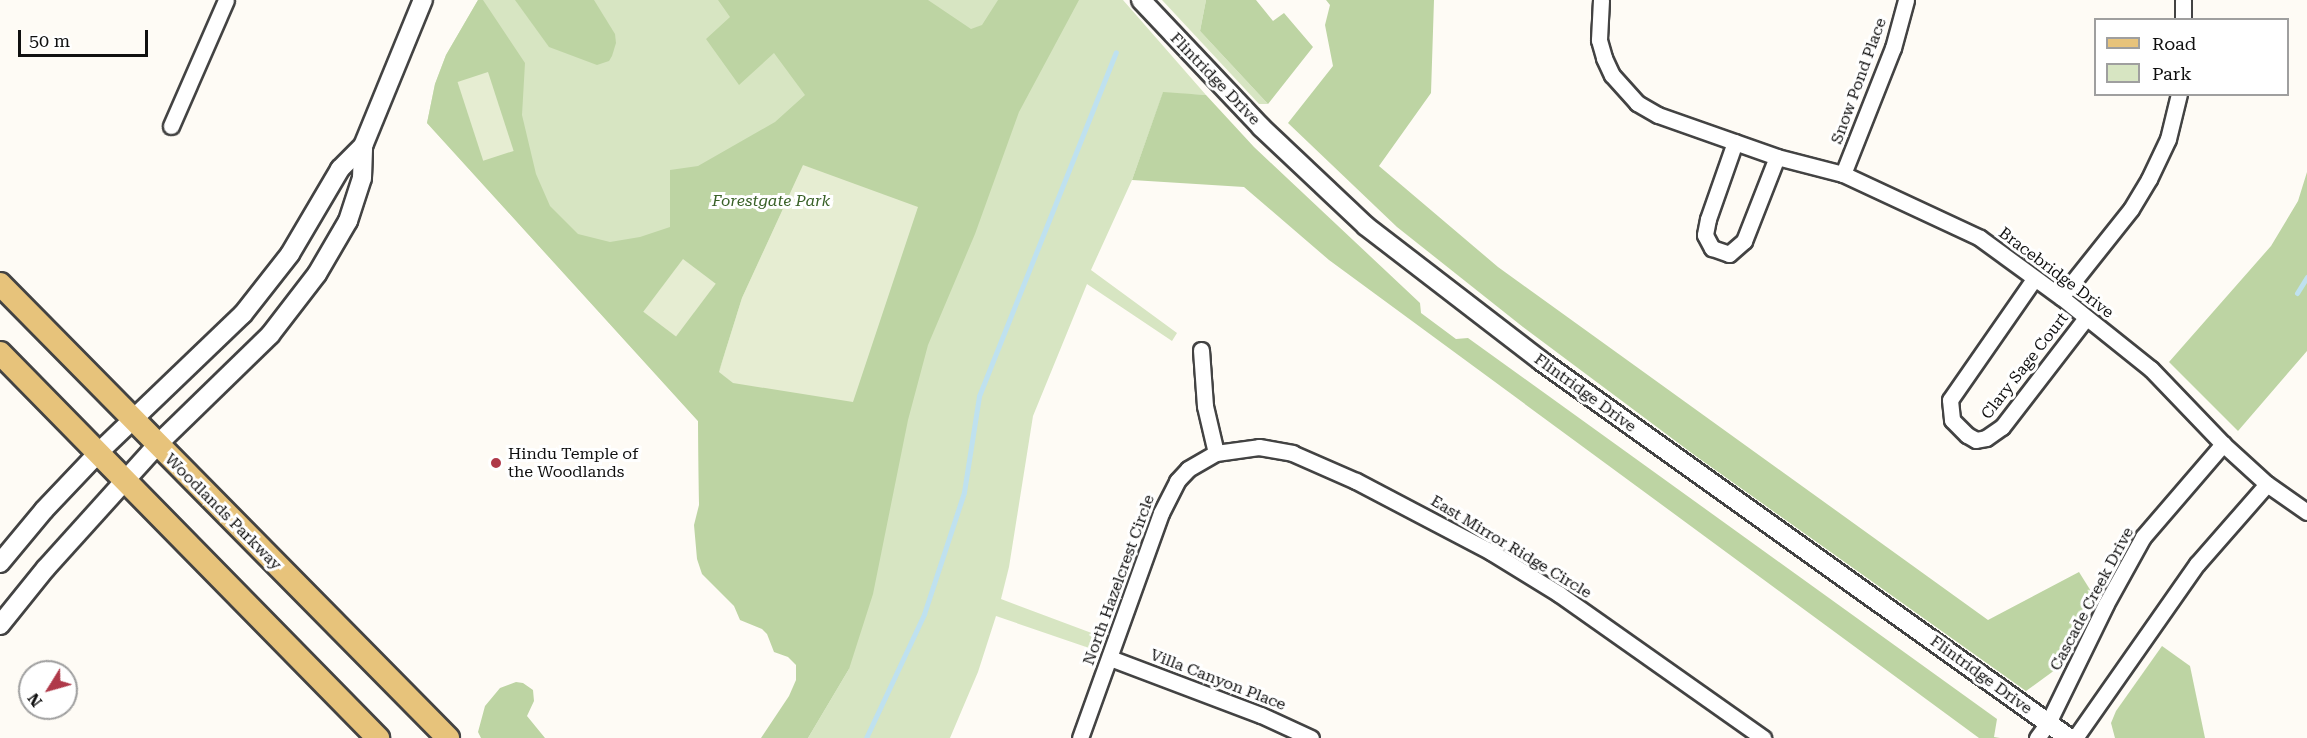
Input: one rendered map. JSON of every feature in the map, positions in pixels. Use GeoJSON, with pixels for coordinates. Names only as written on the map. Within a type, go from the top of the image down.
{"type":"FeatureCollection","features":[{"type":"Feature","properties":{"kind":"main road","name":"Woodlands Parkway"},"geometry":{"type":"LineString","coordinates":[[0,284],[448,738]]}},
{"type":"Feature","properties":{"kind":"main road"},"geometry":{"type":"LineString","coordinates":[[0,353],[378,738]]}},
{"type":"Feature","properties":{"kind":"street"},"geometry":{"type":"LineString","coordinates":[[171,126],[226,0]]}},
{"type":"Feature","properties":{"kind":"street"},"geometry":{"type":"LineString","coordinates":[[0,625],[46,567],[157,445],[270,335],[317,274],[348,220],[362,178],[363,146],[423,0]]}},
{"type":"Feature","properties":{"kind":"street","name":"Flintridge Drive"},"geometry":{"type":"LineString","coordinates":[[1141,0],[1269,135],[1366,226],[1541,361],[2069,738]]}},
{"type":"Feature","properties":{"kind":"street","name":"Bracebridge Drive"},"geometry":{"type":"LineString","coordinates":[[1601,0],[1599,40],[1604,58],[1612,75],[1637,103],[1658,115],[1735,142],[1843,174],[1980,238],[2061,297],[2151,369],[2223,444],[2267,484],[2307,512]]}},
{"type":"Feature","properties":{"kind":"street","name":"Snow Pond Place"},"geometry":{"type":"LineString","coordinates":[[1843,174],[1893,48],[1906,0]]}},
{"type":"Feature","properties":{"kind":"street"},"geometry":{"type":"LineString","coordinates":[[2182,0],[2183,18]]}},
{"type":"Feature","properties":{"kind":"street"},"geometry":{"type":"LineString","coordinates":[[2061,297],[2131,209],[2149,179],[2168,139],[2179,96]]}},
{"type":"Feature","properties":{"kind":"street"},"geometry":{"type":"LineString","coordinates":[[1735,142],[1708,219],[1705,235],[1712,248],[1729,254],[1744,241],[1777,156]]}},
{"type":"Feature","properties":{"kind":"street"},"geometry":{"type":"LineString","coordinates":[[0,563],[44,510],[99,452],[243,314],[290,254],[340,169],[363,146]]}},
{"type":"Feature","properties":{"kind":"street","name":"Clary Sage Court"},"geometry":{"type":"LineString","coordinates":[[2034,279],[1950,400],[1949,410],[1952,420],[1967,435],[1976,440],[1986,438],[2002,427],[2086,318]]}},
{"type":"Feature","properties":{"kind":"street"},"geometry":{"type":"LineString","coordinates":[[1201,350],[1205,406],[1216,453]]}},
{"type":"Feature","properties":{"kind":"street","name":"Cascade Creek Drive"},"geometry":{"type":"LineString","coordinates":[[2037,738],[2048,723],[2106,604],[2143,537],[2223,444]]}},
{"type":"Feature","properties":{"kind":"street","name":"East Mirror Ridge Circle"},"geometry":{"type":"LineString","coordinates":[[1216,453],[1259,447],[1292,453],[1431,518],[1559,594],[1763,738]]}},
{"type":"Feature","properties":{"kind":"street","name":"North Hazelcrest Circle"},"geometry":{"type":"LineString","coordinates":[[1080,738],[1168,498],[1177,481],[1188,469],[1216,453]]}},
{"type":"Feature","properties":{"kind":"street"},"geometry":{"type":"LineString","coordinates":[[2075,738],[2197,564],[2267,484]]}},
{"type":"Feature","properties":{"kind":"street","name":"Villa Canyon Place"},"geometry":{"type":"LineString","coordinates":[[1110,658],[1251,711],[1311,738]]}},
{"type":"Feature","properties":{"kind":"green space","name":"Forestgate Park"},"geometry":{"type":"Polygon","coordinates":[[[478,0],[1123,0],[1206,95],[1163,93],[1132,180],[1091,270],[1177,333],[1172,341],[1087,284],[1033,416],[1009,567],[1001,599],[1105,638],[1102,649],[1094,645],[1092,649],[996,616],[978,672],[950,738],[808,738],[849,669],[699,505],[698,421],[427,123],[435,84],[446,55],[478,0]]]}},
{"type":"Feature","properties":{"kind":"green space","name":"Forestgate Park"},"geometry":{"type":"Polygon","coordinates":[[[478,0],[483,0],[525,63],[522,115],[536,174],[550,206],[578,234],[610,242],[640,237],[670,227],[670,170],[698,166],[775,122],[805,95],[774,53],[739,85],[706,39],[730,17],[718,0],[928,0],[971,29],[982,25],[998,0],[1079,0],[1019,112],[975,234],[928,345],[908,420],[873,594],[849,669],[808,738],[761,738],[789,696],[796,680],[796,665],[788,657],[774,652],[767,634],[762,629],[740,620],[734,606],[702,574],[697,559],[694,525],[699,505],[698,421],[427,123],[435,84],[446,55],[478,0]],[[803,166],[742,298],[719,371],[803,166]]]}},
{"type":"Feature","properties":{"kind":"green space"},"geometry":{"type":"Polygon","coordinates":[[[515,0],[594,0],[615,34],[616,43],[609,61],[597,65],[549,47],[515,0]]]}},
{"type":"Feature","properties":{"kind":"green space"},"geometry":{"type":"Polygon","coordinates":[[[1162,0],[1206,0],[1200,31],[1268,104],[1259,104],[1162,0]]]}},
{"type":"Feature","properties":{"kind":"green space"},"geometry":{"type":"Polygon","coordinates":[[[1206,0],[1256,0],[1273,21],[1284,13],[1313,47],[1268,104],[1200,31],[1206,0]]]}},
{"type":"Feature","properties":{"kind":"green space"},"geometry":{"type":"Polygon","coordinates":[[[1326,0],[1434,0],[1431,93],[1379,166],[1498,267],[1988,620],[2079,572],[2094,596],[2059,667],[2026,691],[1693,454],[1523,327],[1397,227],[1288,123],[1333,66],[1325,25],[1330,5],[1326,0]]]}},
{"type":"Feature","properties":{"kind":"green space"},"geometry":{"type":"Polygon","coordinates":[[[488,72],[514,151],[483,161],[458,82],[488,72]]]}},
{"type":"Feature","properties":{"kind":"green space"},"geometry":{"type":"Polygon","coordinates":[[[1163,92],[1206,95],[1254,147],[1420,303],[1421,313],[1456,339],[1468,338],[1997,719],[1994,737],[2000,738],[1979,738],[1329,260],[1244,187],[1132,180],[1163,92]]]}},
{"type":"Feature","properties":{"kind":"green space"},"geometry":{"type":"Polygon","coordinates":[[[803,165],[918,207],[853,402],[733,383],[719,372],[742,298],[803,165]]]}},
{"type":"Feature","properties":{"kind":"green space"},"geometry":{"type":"Polygon","coordinates":[[[2307,172],[2307,351],[2238,431],[2169,362],[2271,246],[2298,201],[2307,172]]]}},
{"type":"Feature","properties":{"kind":"green space"},"geometry":{"type":"Polygon","coordinates":[[[683,259],[716,284],[676,336],[643,312],[683,259]]]}},
{"type":"Feature","properties":{"kind":"green space"},"geometry":{"type":"Polygon","coordinates":[[[2162,646],[2190,666],[2205,738],[2115,738],[2111,723],[2116,711],[2162,646]]]}},
{"type":"Feature","properties":{"kind":"green space"},"geometry":{"type":"Polygon","coordinates":[[[516,682],[523,683],[533,690],[534,701],[527,716],[545,738],[481,738],[478,732],[485,706],[500,688],[516,682]]]}},
{"type":"Feature","properties":{"kind":"waterway"},"geometry":{"type":"LineString","coordinates":[[866,738],[924,614],[964,492],[979,396],[1116,52]]}},
{"type":"Feature","properties":{"kind":"waterway"},"geometry":{"type":"LineString","coordinates":[[2297,293],[2307,277]]}},
{"type":"Feature","properties":{"kind":"place","name":"Hindu Temple of the Woodlands"},"geometry":{"type":"Point","coordinates":[496,463]}}]}
